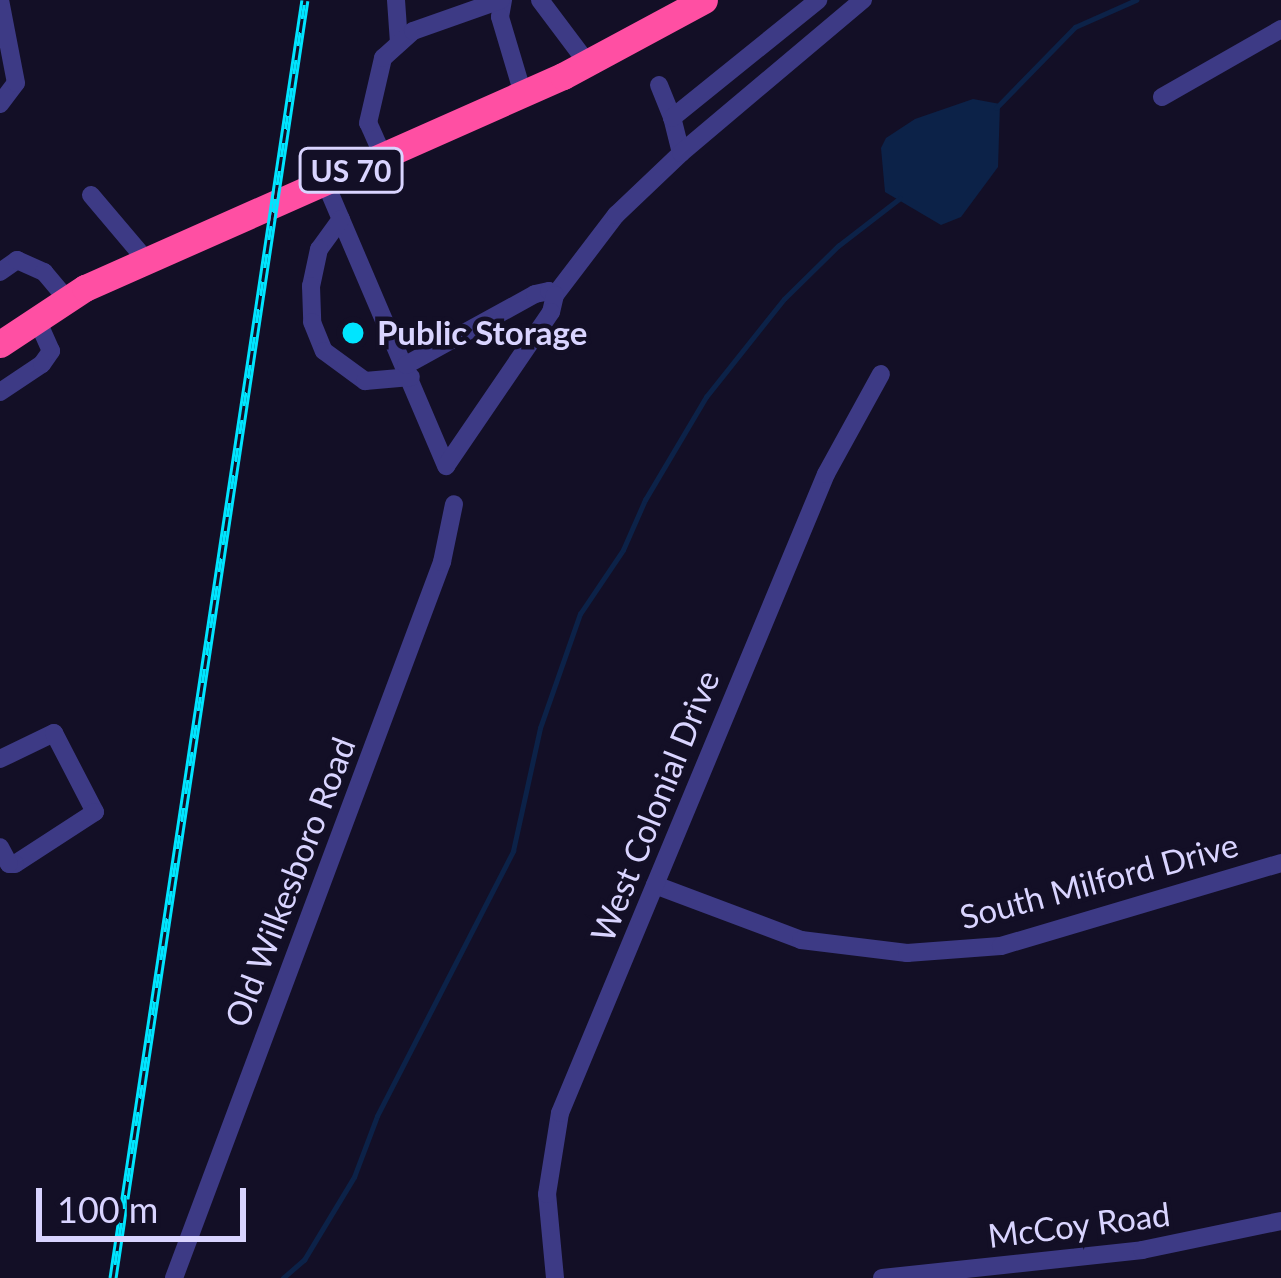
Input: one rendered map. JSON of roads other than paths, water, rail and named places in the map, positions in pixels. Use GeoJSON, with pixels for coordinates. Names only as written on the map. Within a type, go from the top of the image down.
{"type":"FeatureCollection","features":[{"type":"Feature","properties":{"kind":"highway","name":"US 70"},"geometry":{"type":"LineString","coordinates":[[0,344],[68,299],[146,260],[588,64],[704,0]]}},
{"type":"Feature","properties":{"kind":"street"},"geometry":{"type":"LineString","coordinates":[[0,0],[16,83],[0,104]]}},
{"type":"Feature","properties":{"kind":"street"},"geometry":{"type":"LineString","coordinates":[[396,0],[399,43]]}},
{"type":"Feature","properties":{"kind":"street"},"geometry":{"type":"LineString","coordinates":[[383,156],[368,123],[383,58],[448,9],[502,0],[500,17],[523,94]]}},
{"type":"Feature","properties":{"kind":"street"},"geometry":{"type":"LineString","coordinates":[[540,0],[588,64]]}},
{"type":"Feature","properties":{"kind":"street"},"geometry":{"type":"LineString","coordinates":[[672,118],[818,0]]}},
{"type":"Feature","properties":{"kind":"street"},"geometry":{"type":"LineString","coordinates":[[325,182],[446,466],[550,312],[555,296],[616,215],[681,153],[863,0]]}},
{"type":"Feature","properties":{"kind":"street"},"geometry":{"type":"LineString","coordinates":[[1162,97],[1281,29]]}},
{"type":"Feature","properties":{"kind":"street"},"geometry":{"type":"LineString","coordinates":[[659,85],[681,153]]}},
{"type":"Feature","properties":{"kind":"street"},"geometry":{"type":"LineString","coordinates":[[92,195],[146,260]]}},
{"type":"Feature","properties":{"kind":"street"},"geometry":{"type":"LineString","coordinates":[[341,219],[319,248],[311,286],[312,322],[324,351],[364,381],[408,371],[535,294],[549,291],[555,296]]}},
{"type":"Feature","properties":{"kind":"street"},"geometry":{"type":"LineString","coordinates":[[0,272],[16,260],[44,272],[68,299]]}},
{"type":"Feature","properties":{"kind":"street"},"geometry":{"type":"LineString","coordinates":[[0,392],[42,364],[52,351],[37,319]]}},
{"type":"Feature","properties":{"kind":"street","name":"West Colonial Drive"},"geometry":{"type":"LineString","coordinates":[[555,1278],[547,1194],[560,1113],[826,474],[881,374]]}},
{"type":"Feature","properties":{"kind":"street","name":"Old Wilkesboro Road"},"geometry":{"type":"LineString","coordinates":[[174,1278],[442,562],[454,504]]}},
{"type":"Feature","properties":{"kind":"street"},"geometry":{"type":"LineString","coordinates":[[0,847],[15,864],[95,812],[54,733],[2,752]]}},
{"type":"Feature","properties":{"kind":"street","name":"South Milford Drive"},"geometry":{"type":"LineString","coordinates":[[656,885],[801,940],[923,952],[1001,946],[1281,863]]}},
{"type":"Feature","properties":{"kind":"street","name":"McCoy Road"},"geometry":{"type":"LineString","coordinates":[[882,1278],[1142,1250],[1281,1221]]}},
{"type":"Feature","properties":{"kind":"water"},"geometry":{"type":"Polygon","coordinates":[[[973,99],[1000,104],[998,167],[961,217],[941,225],[885,192],[881,148],[886,138],[915,119],[973,99]]]}},
{"type":"Feature","properties":{"kind":"waterway"},"geometry":{"type":"LineString","coordinates":[[996,108],[1075,27],[1136,0]]}},
{"type":"Feature","properties":{"kind":"waterway"},"geometry":{"type":"LineString","coordinates":[[283,1278],[304,1260],[354,1177],[377,1116],[513,851],[540,728],[580,614],[623,550],[645,500],[706,397],[784,299],[838,246],[900,198]]}},
{"type":"Feature","properties":{"kind":"railway"},"geometry":{"type":"LineString","coordinates":[[113,1278],[305,0]]}},
{"type":"Feature","properties":{"kind":"place","name":"Public Storage"},"geometry":{"type":"Point","coordinates":[353,333]}}]}
